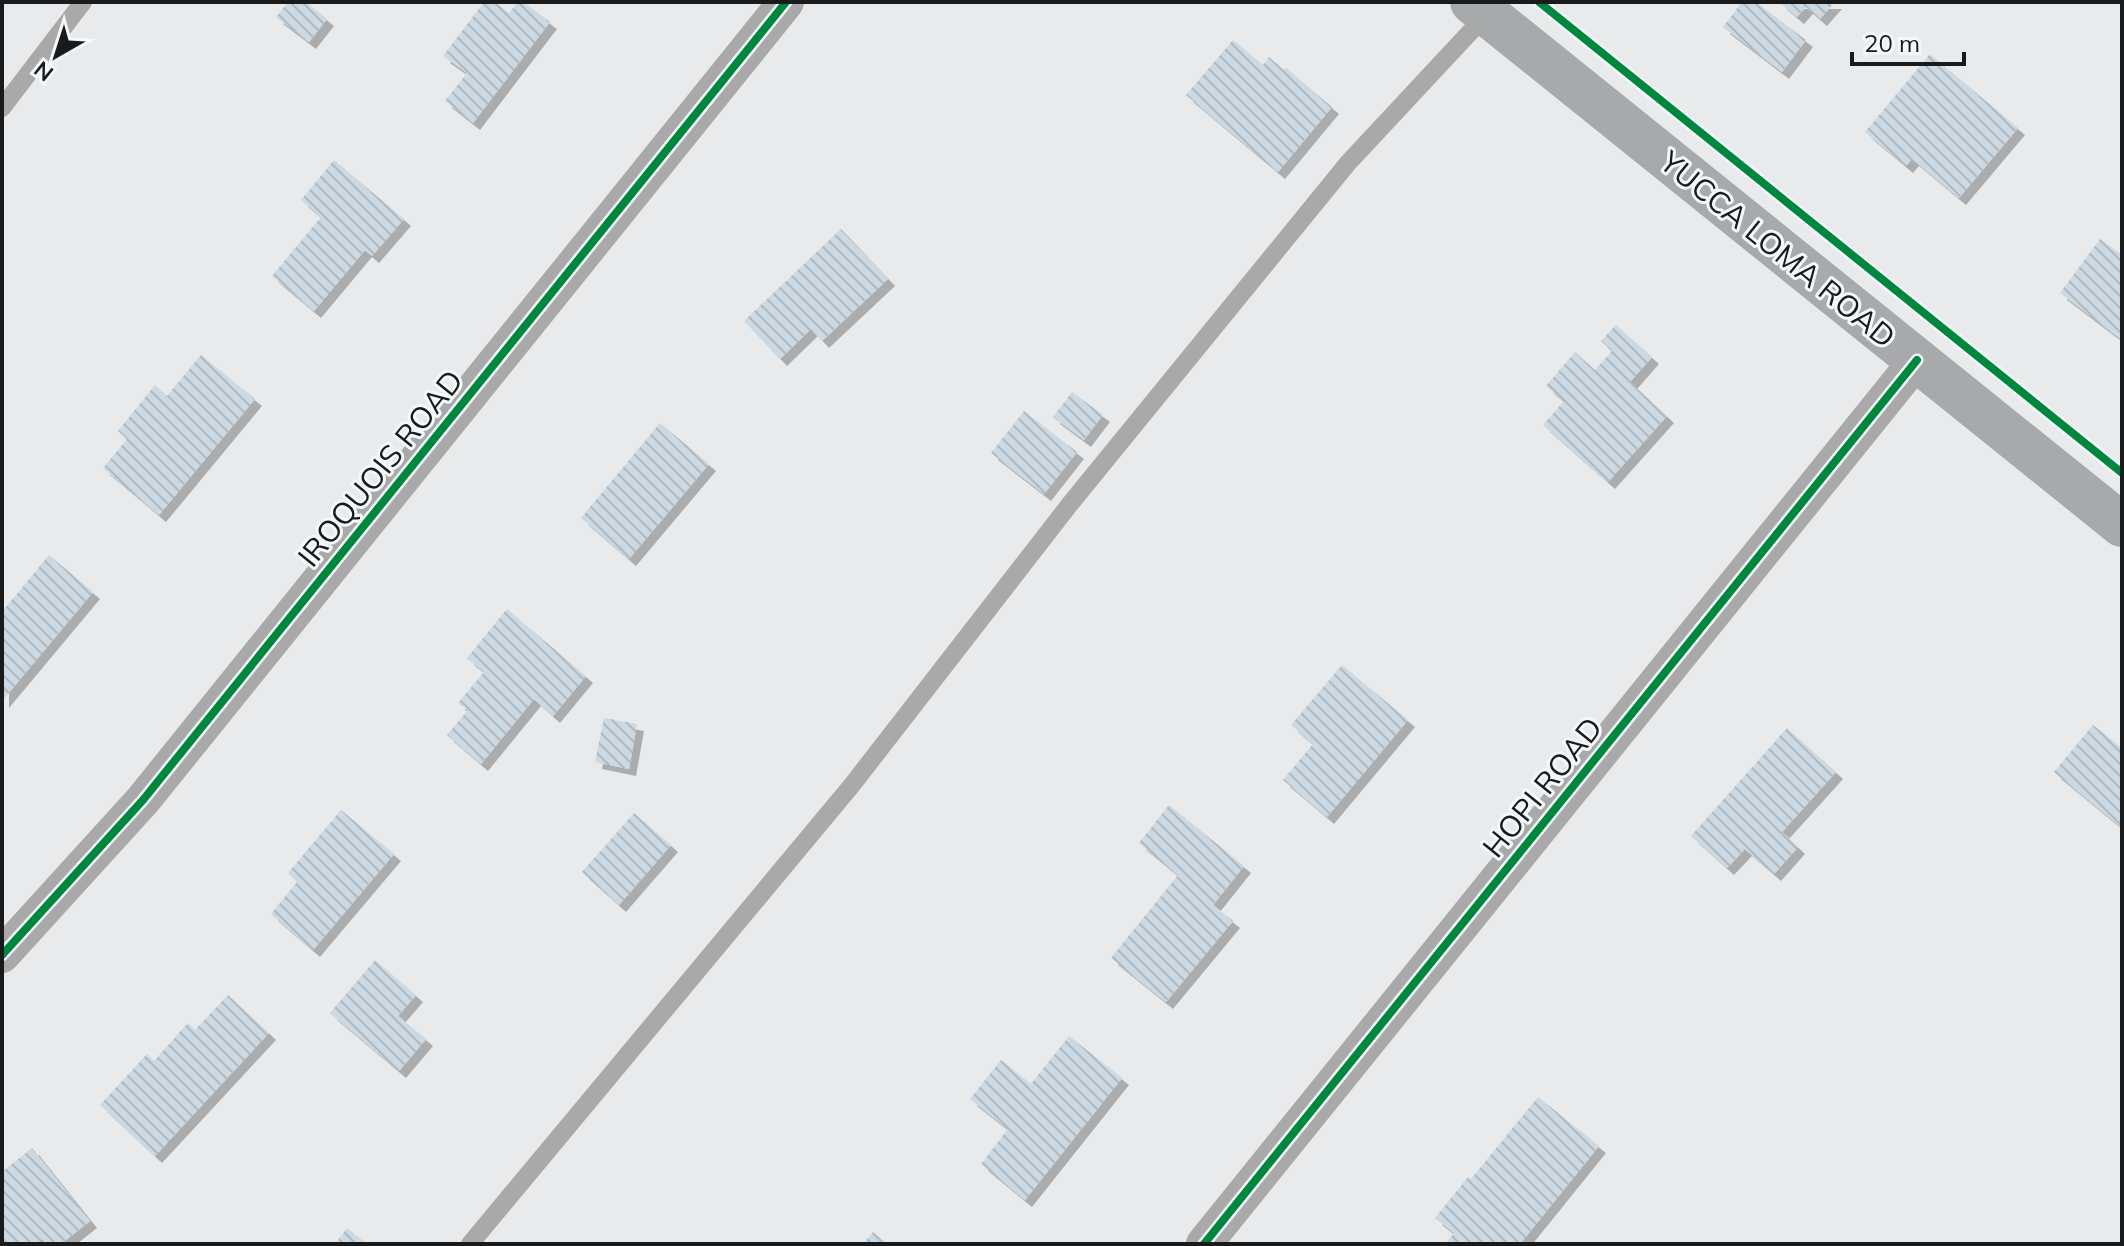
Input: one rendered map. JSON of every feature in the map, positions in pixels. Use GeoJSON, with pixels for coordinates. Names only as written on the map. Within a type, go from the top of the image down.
{"type":"FeatureCollection","features":[{"type":"Feature","properties":{"kind":"main road","name":"YUCCA LOMA ROAD"},"geometry":{"type":"LineString","coordinates":[[1479,8],[2122,525]]}},
{"type":"Feature","properties":{"kind":"street","name":"IROQUOIS ROAD"},"geometry":{"type":"LineString","coordinates":[[2,955],[143,800],[786,2]]}},
{"type":"Feature","properties":{"kind":"street","name":"HOPI ROAD"},"geometry":{"type":"LineString","coordinates":[[1204,1244],[1917,360]]}},
{"type":"Feature","properties":{"kind":"lane"},"geometry":{"type":"LineString","coordinates":[[2,108],[83,2]]}},
{"type":"Feature","properties":{"kind":"lane"},"geometry":{"type":"LineString","coordinates":[[470,1244],[852,785],[1070,504],[1348,163],[1479,8]]}},
{"type":"Feature","properties":{"kind":"building"},"geometry":{"type":"Polygon","coordinates":[[[288,2],[306,2],[327,19],[309,42],[276,17],[288,2]]]}},
{"type":"Feature","properties":{"kind":"building"},"geometry":{"type":"Polygon","coordinates":[[[484,2],[495,2],[509,13],[518,2],[523,2],[550,22],[473,123],[445,101],[467,73],[443,56],[484,2]]]}},
{"type":"Feature","properties":{"kind":"building"},"geometry":{"type":"Polygon","coordinates":[[[1742,2],[1756,2],[1806,40],[1782,72],[1723,27],[1742,2]]]}},
{"type":"Feature","properties":{"kind":"building"},"geometry":{"type":"Polygon","coordinates":[[[1779,2],[1835,2],[1820,19],[1806,7],[1797,17],[1779,2]]]}},
{"type":"Feature","properties":{"kind":"building"},"geometry":{"type":"Polygon","coordinates":[[[1233,40],[1263,65],[1269,57],[1284,70],[1285,67],[1332,107],[1278,172],[1186,95],[1233,40]]]}},
{"type":"Feature","properties":{"kind":"building"},"geometry":{"type":"Polygon","coordinates":[[[1930,54],[2018,128],[1959,198],[1912,159],[1906,166],[1865,132],[1930,54]]]}},
{"type":"Feature","properties":{"kind":"building"},"geometry":{"type":"Polygon","coordinates":[[[334,160],[404,219],[372,256],[365,250],[314,311],[272,276],[321,217],[301,200],[334,160]]]}},
{"type":"Feature","properties":{"kind":"building"},"geometry":{"type":"Polygon","coordinates":[[[841,229],[888,279],[822,341],[811,329],[780,359],[744,321],[841,229]]]}},
{"type":"Feature","properties":{"kind":"building"},"geometry":{"type":"Polygon","coordinates":[[[2100,239],[2122,255],[2122,340],[2060,293],[2100,239]]]}},
{"type":"Feature","properties":{"kind":"building"},"geometry":{"type":"Polygon","coordinates":[[[1616,325],[1652,357],[1630,382],[1667,416],[1608,482],[1543,425],[1564,401],[1546,386],[1575,352],[1595,370],[1612,351],[1601,341],[1616,325]]]}},
{"type":"Feature","properties":{"kind":"building"},"geometry":{"type":"Polygon","coordinates":[[[201,355],[255,399],[159,515],[103,468],[127,439],[118,431],[155,385],[167,396],[201,355]]]}},
{"type":"Feature","properties":{"kind":"building"},"geometry":{"type":"Polygon","coordinates":[[[1072,392],[1103,415],[1084,440],[1053,417],[1072,392]]]}},
{"type":"Feature","properties":{"kind":"building"},"geometry":{"type":"Polygon","coordinates":[[[1024,411],[1077,452],[1044,494],[991,453],[1024,411]]]}},
{"type":"Feature","properties":{"kind":"building"},"geometry":{"type":"Polygon","coordinates":[[[660,423],[709,464],[629,559],[581,518],[660,423]]]}},
{"type":"Feature","properties":{"kind":"building"},"geometry":{"type":"Polygon","coordinates":[[[49,555],[93,592],[2,701],[2,612],[49,555]]]}},
{"type":"Feature","properties":{"kind":"building"},"geometry":{"type":"Polygon","coordinates":[[[507,609],[586,676],[553,716],[534,699],[481,764],[447,735],[468,710],[458,703],[484,672],[467,658],[507,609]]]}},
{"type":"Feature","properties":{"kind":"building"},"geometry":{"type":"Polygon","coordinates":[[[1342,665],[1408,720],[1327,817],[1283,780],[1313,744],[1291,725],[1342,665]]]}},
{"type":"Feature","properties":{"kind":"building"},"geometry":{"type":"Polygon","coordinates":[[[604,718],[637,724],[629,769],[595,762],[604,718]]]}},
{"type":"Feature","properties":{"kind":"building"},"geometry":{"type":"Polygon","coordinates":[[[2093,725],[2122,748],[2122,828],[2054,772],[2093,725]]]}},
{"type":"Feature","properties":{"kind":"building"},"geometry":{"type":"Polygon","coordinates":[[[1787,728],[1836,772],[1782,832],[1798,847],[1774,874],[1745,849],[1727,868],[1691,836],[1787,728]]]}},
{"type":"Feature","properties":{"kind":"building"},"geometry":{"type":"Polygon","coordinates":[[[1169,805],[1244,866],[1213,905],[1233,921],[1166,1002],[1111,958],[1178,875],[1139,843],[1169,805]]]}},
{"type":"Feature","properties":{"kind":"building"},"geometry":{"type":"Polygon","coordinates":[[[341,810],[394,854],[313,950],[271,914],[297,882],[288,873],[341,810]]]}},
{"type":"Feature","properties":{"kind":"building"},"geometry":{"type":"Polygon","coordinates":[[[634,813],[671,845],[619,905],[582,872],[634,813]]]}},
{"type":"Feature","properties":{"kind":"building"},"geometry":{"type":"Polygon","coordinates":[[[375,960],[416,995],[398,1016],[426,1039],[399,1071],[330,1013],[375,960]]]}},
{"type":"Feature","properties":{"kind":"building"},"geometry":{"type":"Polygon","coordinates":[[[228,995],[269,1033],[155,1156],[100,1105],[147,1054],[154,1061],[188,1023],[195,1030],[228,995]]]}},
{"type":"Feature","properties":{"kind":"building"},"geometry":{"type":"Polygon","coordinates":[[[1069,1036],[1122,1078],[1025,1200],[981,1164],[1008,1129],[970,1099],[1001,1060],[1031,1084],[1069,1036]]]}},
{"type":"Feature","properties":{"kind":"building"},"geometry":{"type":"Polygon","coordinates":[[[1538,1097],[1599,1146],[1520,1244],[1445,1244],[1454,1233],[1435,1218],[1538,1097]]]}},
{"type":"Feature","properties":{"kind":"building"},"geometry":{"type":"Polygon","coordinates":[[[32,1148],[90,1221],[61,1244],[46,1244],[42,1239],[36,1244],[2,1244],[2,1172],[32,1148]]]}},
{"type":"Feature","properties":{"kind":"building"},"geometry":{"type":"Polygon","coordinates":[[[347,1228],[367,1244],[335,1244],[347,1228]]]}},
{"type":"Feature","properties":{"kind":"building"},"geometry":{"type":"Polygon","coordinates":[[[873,1232],[887,1244],[863,1244],[873,1232]]]}},
{"type":"Feature","properties":{"kind":"cycle path"},"geometry":{"type":"LineString","coordinates":[[2,955],[143,800],[786,2]]}},
{"type":"Feature","properties":{"kind":"cycle path"},"geometry":{"type":"LineString","coordinates":[[1539,2],[2122,473]]}},
{"type":"Feature","properties":{"kind":"cycle path"},"geometry":{"type":"LineString","coordinates":[[1204,1244],[1917,360]]}}]}
